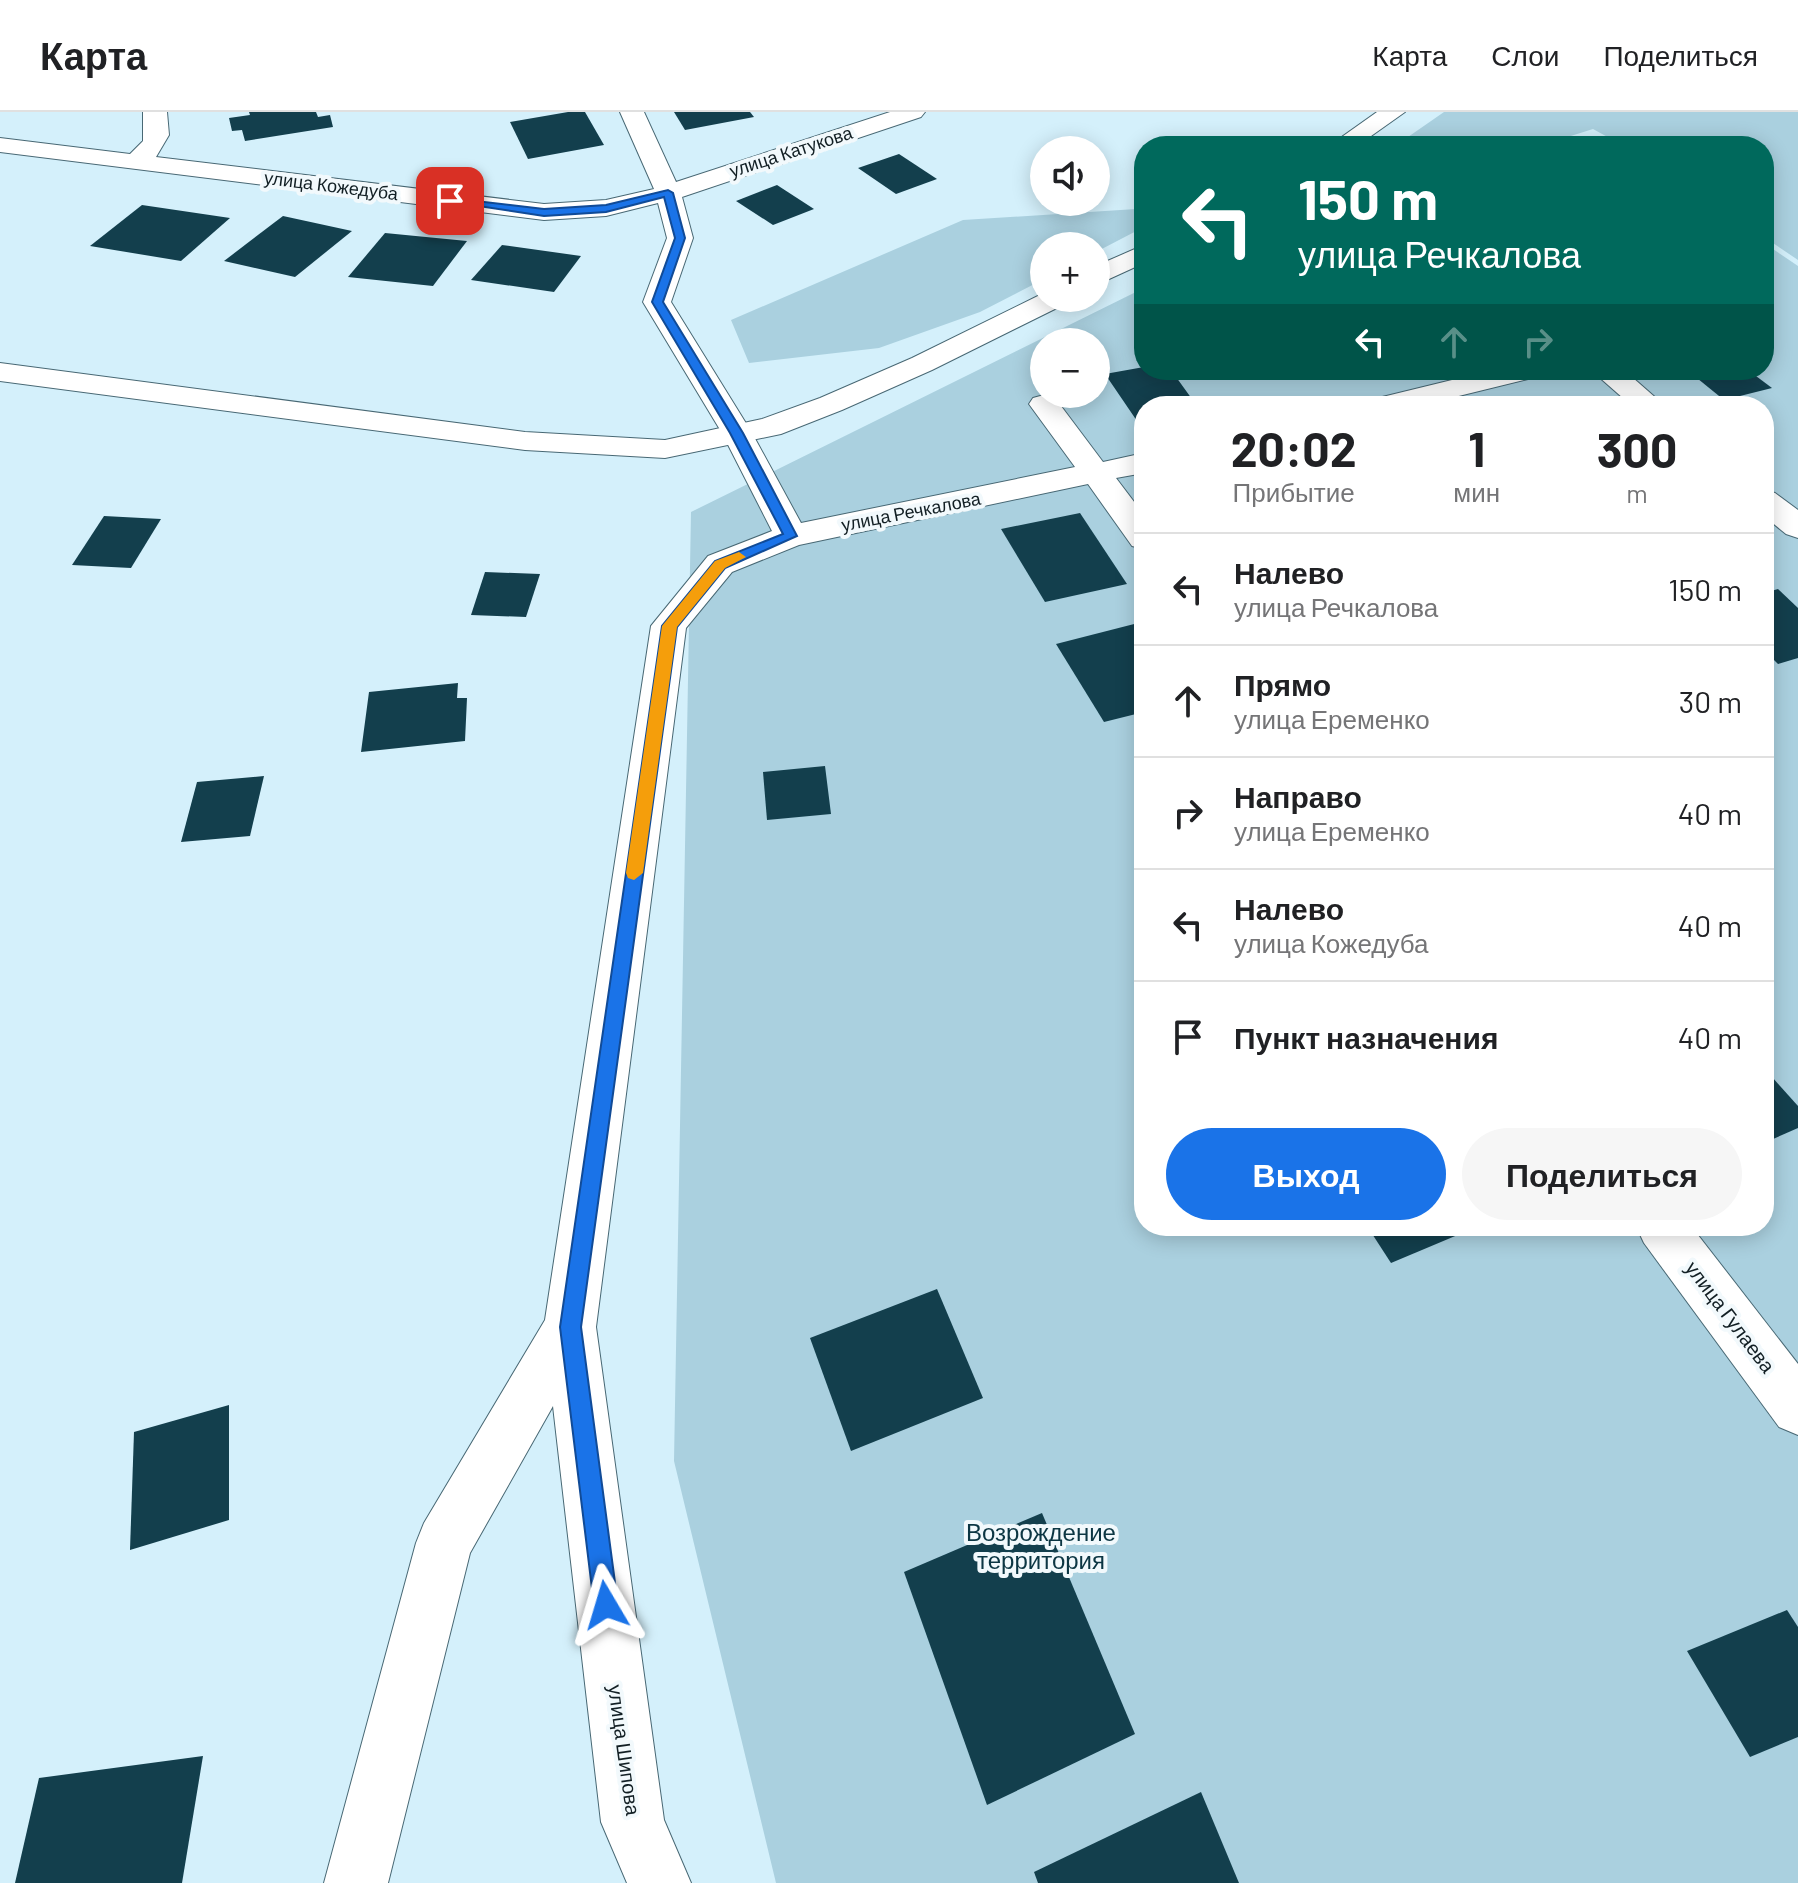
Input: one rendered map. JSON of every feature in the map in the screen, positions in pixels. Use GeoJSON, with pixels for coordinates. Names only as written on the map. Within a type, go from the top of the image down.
{"type":"FeatureCollection","features":[{"type":"Feature","properties":{"kind":"street"},"geometry":{"type":"LineString","coordinates":[[135,162],[153,147],[158,133],[155,112]]}},
{"type":"Feature","properties":{"kind":"street"},"geometry":{"type":"LineString","coordinates":[[632,112],[668,193],[680,238],[657,302],[737,433],[791,536]]}},
{"type":"Feature","properties":{"kind":"street","name":"улица Катукова"},"geometry":{"type":"LineString","coordinates":[[668,193],[913,112]]}},
{"type":"Feature","properties":{"kind":"street"},"geometry":{"type":"LineString","coordinates":[[1356,136],[1393,112]]}},
{"type":"Feature","properties":{"kind":"street","name":"улица Кожедуба"},"geometry":{"type":"LineString","coordinates":[[0,145],[544,212],[606,208],[668,193]]}},
{"type":"Feature","properties":{"kind":"street"},"geometry":{"type":"LineString","coordinates":[[1110,270],[1134,258]]}},
{"type":"Feature","properties":{"kind":"street"},"geometry":{"type":"LineString","coordinates":[[0,372],[525,441],[665,449],[770,427],[831,404],[922,364],[1030,310]]}},
{"type":"Feature","properties":{"kind":"street"},"geometry":{"type":"LineString","coordinates":[[1422,396],[1489,380]]}},
{"type":"Feature","properties":{"kind":"street"},"geometry":{"type":"LineString","coordinates":[[1618,380],[1638,396]]}},
{"type":"Feature","properties":{"kind":"street"},"geometry":{"type":"LineString","coordinates":[[1047,408],[1134,525]]}},
{"type":"Feature","properties":{"kind":"street","name":"улица Речкалова"},"geometry":{"type":"LineString","coordinates":[[791,536],[1134,466]]}},
{"type":"Feature","properties":{"kind":"street"},"geometry":{"type":"LineString","coordinates":[[1774,508],[1798,527]]}},
{"type":"Feature","properties":{"kind":"street","name":"улица Шипова"},"geometry":{"type":"LineString","coordinates":[[659,1883],[633,1822],[570,1327],[669,626],[720,564],[791,536]]}},
{"type":"Feature","properties":{"kind":"street","name":"улица Гулаева"},"geometry":{"type":"LineString","coordinates":[[1669,1236],[1798,1408]]}},
{"type":"Feature","properties":{"kind":"street"},"geometry":{"type":"LineString","coordinates":[[356,1883],[444,1543],[570,1327]]}},
{"type":"Feature","properties":{"kind":"green space"},"geometry":{"type":"Polygon","coordinates":[[[1444,112],[1798,112],[1798,260],[1774,244],[1774,136],[1606,136],[1593,129],[1571,136],[1409,136],[1444,112]]]}},
{"type":"Feature","properties":{"kind":"green space"},"geometry":{"type":"Polygon","coordinates":[[[1134,209],[1134,232],[1110,245],[1110,232],[1030,232],[1030,286],[980,312],[879,348],[749,363],[731,320],[963,220],[1030,216],[1110,216],[1110,211],[1134,209]]]}},
{"type":"Feature","properties":{"kind":"green space","name":"Возрождение территория"},"geometry":{"type":"Polygon","coordinates":[[[1774,250],[1798,266],[1798,1883],[776,1883],[674,1461],[691,512],[1030,344],[1030,408],[1110,408],[1110,328],[1063,328],[1095,312],[1110,312],[1110,305],[1134,293],[1134,380],[1774,380],[1774,250]]]}},
{"type":"Feature","properties":{"kind":"building"},"geometry":{"type":"Polygon","coordinates":[[[249,112],[316,112],[318,117],[330,115],[333,127],[245,141],[242,130],[232,131],[229,118],[250,115],[249,112]]]}},
{"type":"Feature","properties":{"kind":"building"},"geometry":{"type":"Polygon","coordinates":[[[585,112],[604,145],[528,159],[510,122],[585,112]]]}},
{"type":"Feature","properties":{"kind":"building"},"geometry":{"type":"Polygon","coordinates":[[[674,112],[750,112],[754,117],[685,130],[674,112]]]}},
{"type":"Feature","properties":{"kind":"building"},"geometry":{"type":"Polygon","coordinates":[[[899,154],[937,179],[896,194],[858,168],[899,154]]]}},
{"type":"Feature","properties":{"kind":"building"},"geometry":{"type":"Polygon","coordinates":[[[777,185],[814,209],[773,225],[736,201],[777,185]]]}},
{"type":"Feature","properties":{"kind":"building"},"geometry":{"type":"Polygon","coordinates":[[[142,205],[230,218],[181,261],[90,246],[142,205]]]}},
{"type":"Feature","properties":{"kind":"building"},"geometry":{"type":"Polygon","coordinates":[[[283,216],[352,231],[295,277],[224,261],[283,216]]]}},
{"type":"Feature","properties":{"kind":"building"},"geometry":{"type":"Polygon","coordinates":[[[385,233],[467,241],[433,286],[348,277],[385,233]]]}},
{"type":"Feature","properties":{"kind":"building"},"geometry":{"type":"Polygon","coordinates":[[[502,245],[581,256],[554,292],[471,280],[502,245]]]}},
{"type":"Feature","properties":{"kind":"building"},"geometry":{"type":"Polygon","coordinates":[[[1134,369],[1134,380],[1178,380],[1190,396],[1134,396],[1134,417],[1110,381],[1110,373],[1134,369]]]}},
{"type":"Feature","properties":{"kind":"building"},"geometry":{"type":"Polygon","coordinates":[[[1699,380],[1761,380],[1772,388],[1740,396],[1719,396],[1699,380]]]}},
{"type":"Feature","properties":{"kind":"building"},"geometry":{"type":"Polygon","coordinates":[[[1080,513],[1127,584],[1045,602],[1001,529],[1080,513]]]}},
{"type":"Feature","properties":{"kind":"building"},"geometry":{"type":"Polygon","coordinates":[[[104,516],[161,519],[131,568],[72,565],[104,516]]]}},
{"type":"Feature","properties":{"kind":"building"},"geometry":{"type":"Polygon","coordinates":[[[485,572],[540,574],[526,617],[471,615],[485,572]]]}},
{"type":"Feature","properties":{"kind":"building"},"geometry":{"type":"Polygon","coordinates":[[[1778,589],[1798,608],[1798,658],[1778,664],[1774,660],[1774,590],[1778,589]]]}},
{"type":"Feature","properties":{"kind":"building"},"geometry":{"type":"Polygon","coordinates":[[[1134,624],[1134,714],[1104,722],[1056,644],[1134,624]]]}},
{"type":"Feature","properties":{"kind":"building"},"geometry":{"type":"Polygon","coordinates":[[[458,683],[457,698],[467,698],[465,741],[361,752],[369,692],[458,683]]]}},
{"type":"Feature","properties":{"kind":"building"},"geometry":{"type":"Polygon","coordinates":[[[825,766],[831,814],[767,820],[763,772],[825,766]]]}},
{"type":"Feature","properties":{"kind":"building"},"geometry":{"type":"Polygon","coordinates":[[[264,776],[250,836],[181,842],[197,782],[264,776]]]}},
{"type":"Feature","properties":{"kind":"building"},"geometry":{"type":"Polygon","coordinates":[[[1774,1079],[1798,1106],[1798,1128],[1774,1139],[1774,1079]]]}},
{"type":"Feature","properties":{"kind":"building"},"geometry":{"type":"Polygon","coordinates":[[[1373,1236],[1455,1236],[1391,1263],[1373,1236]]]}},
{"type":"Feature","properties":{"kind":"building"},"geometry":{"type":"Polygon","coordinates":[[[937,1289],[983,1398],[851,1451],[810,1338],[937,1289]]]}},
{"type":"Feature","properties":{"kind":"building"},"geometry":{"type":"Polygon","coordinates":[[[229,1405],[229,1520],[130,1550],[134,1432],[229,1405]]]}},
{"type":"Feature","properties":{"kind":"building"},"geometry":{"type":"Polygon","coordinates":[[[1042,1513],[1135,1734],[987,1805],[904,1572],[1042,1513]]]}},
{"type":"Feature","properties":{"kind":"building"},"geometry":{"type":"Polygon","coordinates":[[[1787,1610],[1798,1627],[1798,1737],[1750,1757],[1687,1651],[1787,1610]]]}},
{"type":"Feature","properties":{"kind":"building"},"geometry":{"type":"Polygon","coordinates":[[[203,1756],[182,1883],[15,1883],[39,1778],[203,1756]]]}},
{"type":"Feature","properties":{"kind":"building"},"geometry":{"type":"Polygon","coordinates":[[[1201,1792],[1239,1883],[1038,1883],[1034,1872],[1201,1792]]]}},
{"type":"Feature","properties":{"kind":"slow traffic"},"geometry":{"type":"LineString","coordinates":[[634,873],[669,626],[720,564],[739,557]]}},
{"type":"Feature","properties":{"kind":"route"},"geometry":{"type":"LineString","coordinates":[[450,201],[544,212],[606,208],[668,193],[680,238],[657,302],[737,433],[791,536],[720,564],[669,626],[570,1327],[606,1605]]}}]}
